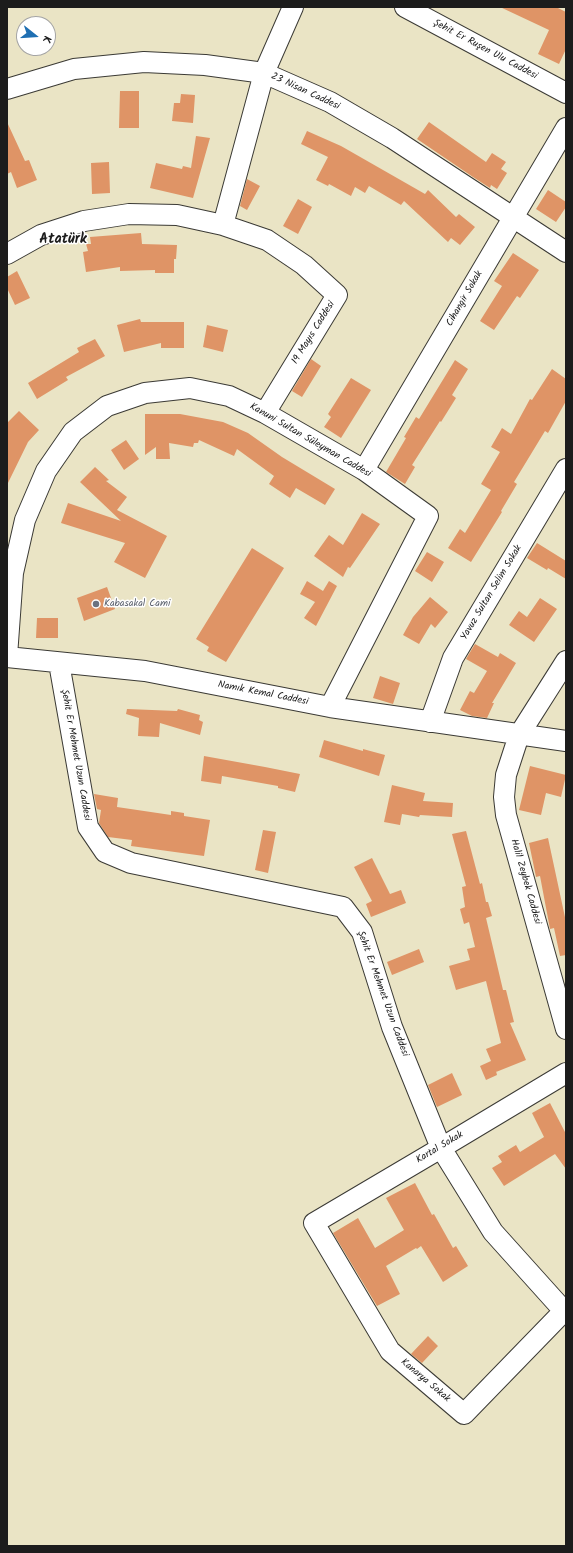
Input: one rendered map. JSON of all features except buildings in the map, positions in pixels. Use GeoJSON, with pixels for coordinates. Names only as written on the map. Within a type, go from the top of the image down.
{"type":"FeatureCollection","features":[{"type":"Feature","properties":{"kind":"street"},"geometry":{"type":"LineString","coordinates":[[223,225],[264,73],[293,7]]}},
{"type":"Feature","properties":{"kind":"street","name":"Şehit Er Ruşen Ulu Caddesi"},"geometry":{"type":"LineString","coordinates":[[405,7],[566,93]]}},
{"type":"Feature","properties":{"kind":"street","name":"23 Nisan Caddesi"},"geometry":{"type":"LineString","coordinates":[[7,89],[74,69],[144,62],[205,65],[264,73],[330,102],[392,138],[566,252]]}},
{"type":"Feature","properties":{"kind":"street","name":"Cihangir Sokak"},"geometry":{"type":"LineString","coordinates":[[364,470],[566,128]]}},
{"type":"Feature","properties":{"kind":"street","name":"19 Mayıs Caddesi"},"geometry":{"type":"LineString","coordinates":[[7,254],[41,235],[77,223],[129,214],[177,215],[223,225],[267,240],[304,265],[337,295],[264,413]]}},
{"type":"Feature","properties":{"kind":"street","name":"Kanuni Sultan Süleyman Caddesi"},"geometry":{"type":"LineString","coordinates":[[7,657],[13,573],[25,520],[46,471],[73,432],[107,406],[145,393],[190,388],[229,396],[264,413],[364,470],[428,516],[330,707]]}},
{"type":"Feature","properties":{"kind":"street","name":"Yavuz Sultan Selim Sokak"},"geometry":{"type":"LineString","coordinates":[[430,722],[453,658],[566,469]]}},
{"type":"Feature","properties":{"kind":"street","name":"Namık Kemal Caddesi"},"geometry":{"type":"LineString","coordinates":[[7,657],[145,671],[330,707],[566,741]]}},
{"type":"Feature","properties":{"kind":"street","name":"Halil Zeybek Caddesi"},"geometry":{"type":"LineString","coordinates":[[566,661],[519,735],[506,775],[504,797],[506,816],[566,1029]]}},
{"type":"Feature","properties":{"kind":"street","name":"Şehit Er Mehmet Uzun Caddesi"},"geometry":{"type":"LineString","coordinates":[[59,663],[88,828],[105,852],[131,863],[343,907],[362,932],[392,1027],[441,1148],[493,1232],[564,1311]]}},
{"type":"Feature","properties":{"kind":"street","name":"Kartal Sokak"},"geometry":{"type":"LineString","coordinates":[[314,1223],[566,1073]]}},
{"type":"Feature","properties":{"kind":"street","name":"Kanarya Sokak"},"geometry":{"type":"LineString","coordinates":[[314,1223],[390,1351],[464,1414],[564,1311]]}},
{"type":"Feature","properties":{"kind":"place","name":"Kabasakal Cami"},"geometry":{"type":"Point","coordinates":[96,604]}},
{"type":"Feature","properties":{"kind":"district","name":"Atatürk"},"geometry":{"type":"Point","coordinates":[63,241]}}]}
